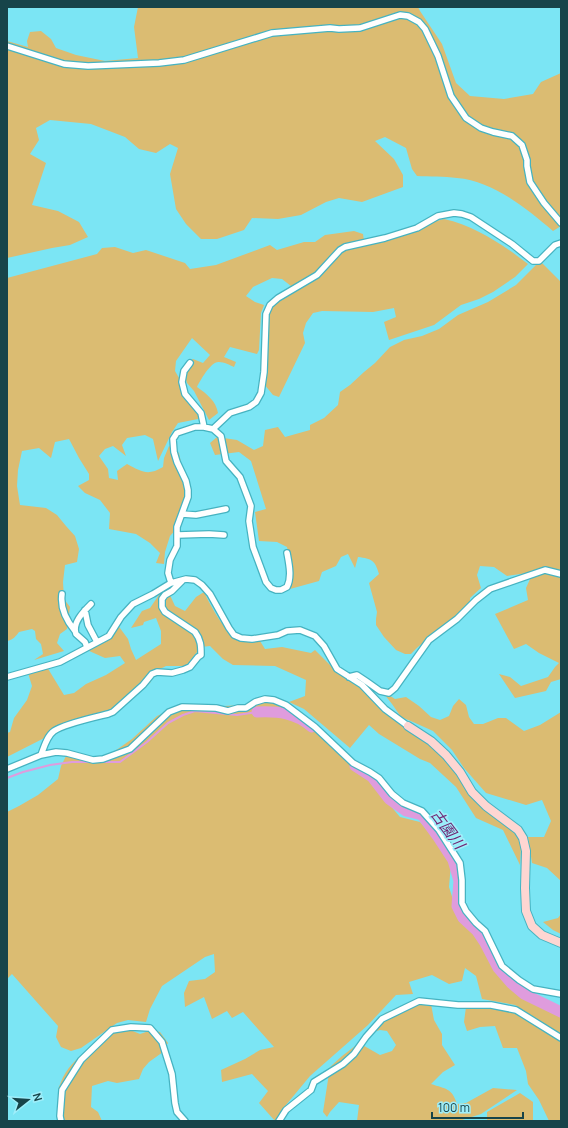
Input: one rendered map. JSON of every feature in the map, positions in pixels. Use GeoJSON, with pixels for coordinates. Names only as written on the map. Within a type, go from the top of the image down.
{"type":"FeatureCollection","features":[{"type":"Feature","properties":{"kind":"street"},"geometry":{"type":"LineString","coordinates":[[7,46],[64,64],[88,66],[159,64],[184,60],[272,33],[330,28],[360,28],[400,16],[408,16],[420,22],[425,29],[438,56],[452,96],[466,118],[481,128],[512,136],[522,145],[527,160],[530,182],[544,203],[561,223]]}},
{"type":"Feature","properties":{"kind":"street"},"geometry":{"type":"LineString","coordinates":[[213,429],[230,413],[253,405],[261,393],[264,372],[266,314],[270,305],[278,298],[317,275],[340,250],[345,247],[385,238],[411,230],[438,216],[454,213],[471,217],[512,244],[533,261],[539,261],[556,245],[561,243]]}},
{"type":"Feature","properties":{"kind":"street"},"geometry":{"type":"LineString","coordinates":[[190,363],[184,371],[182,382],[185,394],[201,413],[204,427]]}},
{"type":"Feature","properties":{"kind":"street"},"geometry":{"type":"LineString","coordinates":[[171,583],[168,574],[170,560],[177,546],[177,527],[188,497],[186,481],[176,462],[173,439],[177,433],[184,430],[204,427],[213,429],[221,436],[226,461],[240,477],[251,506],[249,521],[253,546],[266,582],[271,588],[276,590],[281,590],[287,587],[289,583],[287,553]]}},
{"type":"Feature","properties":{"kind":"street"},"geometry":{"type":"LineString","coordinates":[[182,514],[196,515],[226,509]]}},
{"type":"Feature","properties":{"kind":"street"},"geometry":{"type":"LineString","coordinates":[[178,535],[224,535]]}},
{"type":"Feature","properties":{"kind":"street"},"geometry":{"type":"LineString","coordinates":[[349,677],[357,675],[380,691],[389,693],[395,688],[429,640],[457,619],[476,600],[490,589],[545,570],[561,574]]}},
{"type":"Feature","properties":{"kind":"street"},"geometry":{"type":"LineString","coordinates":[[7,677],[60,662],[109,636],[121,617],[133,604],[171,583],[186,579],[195,580],[210,594],[234,635],[241,638],[252,639],[300,630],[315,636],[324,646],[337,669],[362,685],[385,709],[431,741],[446,755],[460,772],[472,792],[486,806],[518,830],[523,838],[526,851],[526,911],[532,926],[542,935],[561,944]]}},
{"type":"Feature","properties":{"kind":"street"},"geometry":{"type":"LineString","coordinates":[[41,755],[45,743],[53,731],[61,727],[113,712],[143,685],[152,674],[157,672],[172,673],[183,670],[190,667],[201,655],[201,642],[195,632],[165,612],[162,607],[162,599],[165,595],[172,591],[183,580]]}},
{"type":"Feature","properties":{"kind":"street"},"geometry":{"type":"LineString","coordinates":[[62,594],[61,602],[64,614],[76,634],[85,642],[87,647]]}},
{"type":"Feature","properties":{"kind":"street"},"geometry":{"type":"LineString","coordinates":[[75,631],[75,627],[81,614],[91,604]]}},
{"type":"Feature","properties":{"kind":"street"},"geometry":{"type":"LineString","coordinates":[[85,610],[88,625],[98,642]]}},
{"type":"Feature","properties":{"kind":"street"},"geometry":{"type":"LineString","coordinates":[[7,768],[41,755],[56,752],[67,753],[93,760],[104,759],[130,749],[169,712],[182,707],[216,708],[228,710],[246,708],[255,702],[265,699],[286,704],[315,727],[353,763],[379,778],[392,794],[403,803],[422,811],[439,830],[460,863],[462,903],[466,911],[485,931],[502,966],[533,989],[561,994]]}},
{"type":"Feature","properties":{"kind":"street"},"geometry":{"type":"LineString","coordinates":[[279,1121],[286,1110],[310,1090],[314,1082],[343,1064],[354,1054],[382,1019],[418,1001],[458,1005],[491,1005],[516,1010],[561,1038]]}},
{"type":"Feature","properties":{"kind":"street"},"geometry":{"type":"LineString","coordinates":[[60,1121],[62,1090],[81,1060],[112,1030],[131,1027],[150,1028],[162,1042],[172,1074],[177,1112],[185,1121]]}},
{"type":"Feature","properties":{"kind":"shaded area"},"geometry":{"type":"Polygon","coordinates":[[[138,7],[418,7],[442,44],[456,83],[470,96],[504,99],[533,94],[541,82],[561,73],[561,226],[553,231],[532,213],[508,197],[483,184],[452,177],[417,176],[412,169],[406,148],[385,137],[375,141],[394,159],[403,175],[403,187],[362,202],[339,198],[326,202],[301,215],[278,219],[252,218],[244,230],[217,239],[201,239],[186,224],[176,209],[170,174],[178,148],[170,144],[156,153],[139,149],[125,137],[91,124],[50,120],[36,128],[39,140],[30,154],[46,163],[32,205],[58,211],[79,222],[88,237],[70,245],[7,258],[7,41],[28,47],[27,41],[30,32],[41,31],[51,39],[56,48],[76,55],[105,61],[138,58],[134,27],[138,7]]]}},
{"type":"Feature","properties":{"kind":"shaded area"},"geometry":{"type":"Polygon","coordinates":[[[444,219],[478,231],[499,243],[528,264],[515,277],[493,292],[479,299],[461,305],[434,325],[389,340],[384,322],[396,317],[394,308],[373,312],[322,311],[313,313],[306,323],[303,333],[305,343],[279,397],[273,395],[264,384],[266,324],[269,309],[275,297],[291,286],[282,279],[272,278],[253,287],[246,296],[255,302],[264,305],[261,313],[259,350],[257,354],[230,347],[224,357],[236,362],[234,367],[223,362],[219,362],[213,365],[206,372],[197,387],[210,398],[217,409],[218,413],[209,420],[194,391],[187,383],[184,374],[187,363],[193,359],[203,363],[210,355],[192,338],[176,361],[175,371],[198,411],[198,419],[178,423],[158,461],[153,439],[145,435],[127,438],[122,445],[126,456],[113,446],[105,449],[99,456],[108,469],[109,478],[118,480],[117,471],[127,464],[141,471],[149,472],[163,467],[164,458],[169,446],[179,453],[187,498],[182,523],[170,536],[165,552],[164,564],[156,563],[160,553],[150,543],[136,534],[109,529],[110,513],[100,500],[85,493],[78,486],[89,480],[89,474],[69,439],[55,442],[51,458],[39,448],[22,451],[18,470],[17,486],[20,505],[46,508],[57,515],[75,536],[79,549],[77,562],[65,565],[63,582],[64,599],[70,607],[67,629],[60,634],[57,643],[64,651],[34,660],[43,654],[41,644],[36,639],[35,631],[32,629],[19,632],[13,639],[7,641],[7,278],[97,254],[102,248],[115,247],[133,253],[146,250],[185,263],[190,269],[216,265],[270,245],[277,250],[304,242],[315,242],[325,235],[354,231],[363,234],[364,241],[444,219]]]}},
{"type":"Feature","properties":{"kind":"shaded area"},"geometry":{"type":"Polygon","coordinates":[[[540,261],[561,282],[561,679],[551,682],[546,691],[515,698],[499,674],[510,677],[521,686],[548,677],[559,663],[539,653],[526,644],[514,649],[495,614],[528,600],[526,588],[531,577],[528,573],[507,576],[494,567],[480,566],[477,575],[481,588],[470,598],[470,610],[465,616],[420,645],[411,654],[405,654],[396,650],[384,637],[376,625],[377,612],[369,583],[379,574],[372,561],[358,557],[355,568],[348,554],[341,557],[336,566],[322,572],[319,581],[290,589],[292,573],[287,547],[277,542],[259,541],[255,512],[266,509],[251,461],[239,452],[215,455],[210,443],[217,437],[237,440],[254,450],[263,446],[265,430],[278,427],[285,437],[310,430],[310,425],[324,418],[338,405],[340,392],[375,363],[390,347],[404,340],[422,336],[439,329],[458,315],[488,302],[516,285],[540,261]]]}},
{"type":"Feature","properties":{"kind":"shaded area"},"geometry":{"type":"Polygon","coordinates":[[[161,592],[169,593],[175,606],[185,611],[196,597],[204,592],[219,619],[230,632],[242,640],[260,641],[265,649],[282,647],[311,653],[315,650],[335,670],[362,688],[436,748],[517,834],[521,847],[520,865],[503,830],[476,818],[456,787],[430,763],[420,759],[379,734],[369,725],[350,748],[304,709],[289,702],[305,696],[306,680],[275,666],[233,665],[223,659],[210,646],[201,647],[186,666],[166,666],[156,671],[150,683],[113,710],[62,729],[7,757],[7,733],[10,732],[14,718],[27,700],[32,686],[28,673],[47,667],[64,695],[74,693],[86,684],[106,675],[125,663],[120,656],[105,658],[87,650],[117,624],[128,639],[136,660],[161,644],[161,631],[156,618],[144,622],[143,625],[131,628],[142,611],[150,608],[161,592]]]}},
{"type":"Feature","properties":{"kind":"shaded area"},"geometry":{"type":"Polygon","coordinates":[[[381,690],[395,699],[406,697],[431,717],[440,720],[449,716],[453,706],[459,699],[466,705],[469,717],[474,724],[483,724],[498,718],[506,718],[524,731],[540,725],[561,712],[561,881],[547,868],[532,863],[528,837],[544,837],[551,821],[542,800],[526,805],[486,793],[464,768],[452,750],[433,731],[401,717],[381,690]]]}},
{"type":"Feature","properties":{"kind":"shaded area"},"geometry":{"type":"Polygon","coordinates":[[[261,700],[274,701],[303,715],[342,748],[400,817],[420,822],[435,839],[451,864],[449,887],[456,909],[483,936],[502,972],[516,986],[561,1017],[561,1036],[515,1005],[482,999],[476,976],[465,968],[462,981],[449,984],[432,975],[409,982],[413,994],[396,995],[368,1025],[310,1076],[275,1121],[259,1103],[268,1091],[252,1074],[222,1082],[221,1070],[260,1050],[274,1047],[243,1012],[232,1018],[227,1011],[212,1019],[204,997],[185,1007],[184,993],[189,981],[205,979],[215,972],[214,954],[205,957],[162,986],[150,1009],[146,1022],[128,1020],[117,1023],[81,1048],[71,1051],[61,1047],[56,1037],[58,1026],[12,974],[7,979],[7,812],[38,795],[58,779],[61,766],[66,756],[95,758],[112,753],[132,739],[157,716],[174,708],[248,705],[261,700]]]}},
{"type":"Feature","properties":{"kind":"shaded area"},"geometry":{"type":"Polygon","coordinates":[[[561,914],[561,934],[543,922],[558,918],[561,914]]]}},
{"type":"Feature","properties":{"kind":"shaded area"},"geometry":{"type":"Polygon","coordinates":[[[413,1002],[431,1004],[434,1020],[442,1034],[442,1045],[455,1065],[443,1072],[431,1084],[451,1092],[457,1104],[466,1103],[493,1088],[517,1090],[481,1114],[459,1121],[357,1121],[359,1105],[339,1102],[327,1117],[323,1112],[330,1067],[359,1043],[380,1055],[392,1051],[396,1045],[387,1031],[380,1030],[370,1033],[385,1013],[413,1002]]]}},
{"type":"Feature","properties":{"kind":"shaded area"},"geometry":{"type":"Polygon","coordinates":[[[466,1007],[494,1009],[531,1019],[545,1028],[561,1042],[561,1121],[549,1121],[539,1100],[528,1084],[526,1071],[517,1048],[503,1048],[495,1026],[480,1027],[467,1031],[464,1022],[466,1007]]]}},
{"type":"Feature","properties":{"kind":"shaded area"},"geometry":{"type":"Polygon","coordinates":[[[123,1027],[140,1034],[152,1030],[160,1032],[168,1043],[163,1052],[149,1062],[143,1069],[139,1079],[117,1083],[108,1081],[92,1086],[91,1107],[98,1112],[102,1121],[65,1121],[59,1102],[58,1091],[66,1073],[79,1057],[123,1027]]]}},
{"type":"Feature","properties":{"kind":"shaded area"},"geometry":{"type":"Polygon","coordinates":[[[520,1093],[533,1102],[533,1121],[487,1121],[487,1112],[520,1093]]]}},
{"type":"Feature","properties":{"kind":"waterway"},"geometry":{"type":"LineString","coordinates":[[7,778],[50,765],[72,762],[120,762],[147,742],[168,723],[183,715],[195,711],[237,715],[257,712]]}},
{"type":"Feature","properties":{"kind":"waterway","name":"古園川"},"geometry":{"type":"LineString","coordinates":[[257,712],[286,714],[300,719],[312,727]]}},
{"type":"Feature","properties":{"kind":"waterway","name":"古園川"},"geometry":{"type":"LineString","coordinates":[[355,766],[372,777],[389,799],[406,811],[422,815],[438,837],[453,860],[459,881],[457,906],[463,918],[477,931],[485,943],[498,968],[511,983],[524,994],[561,1012]]}}]}
